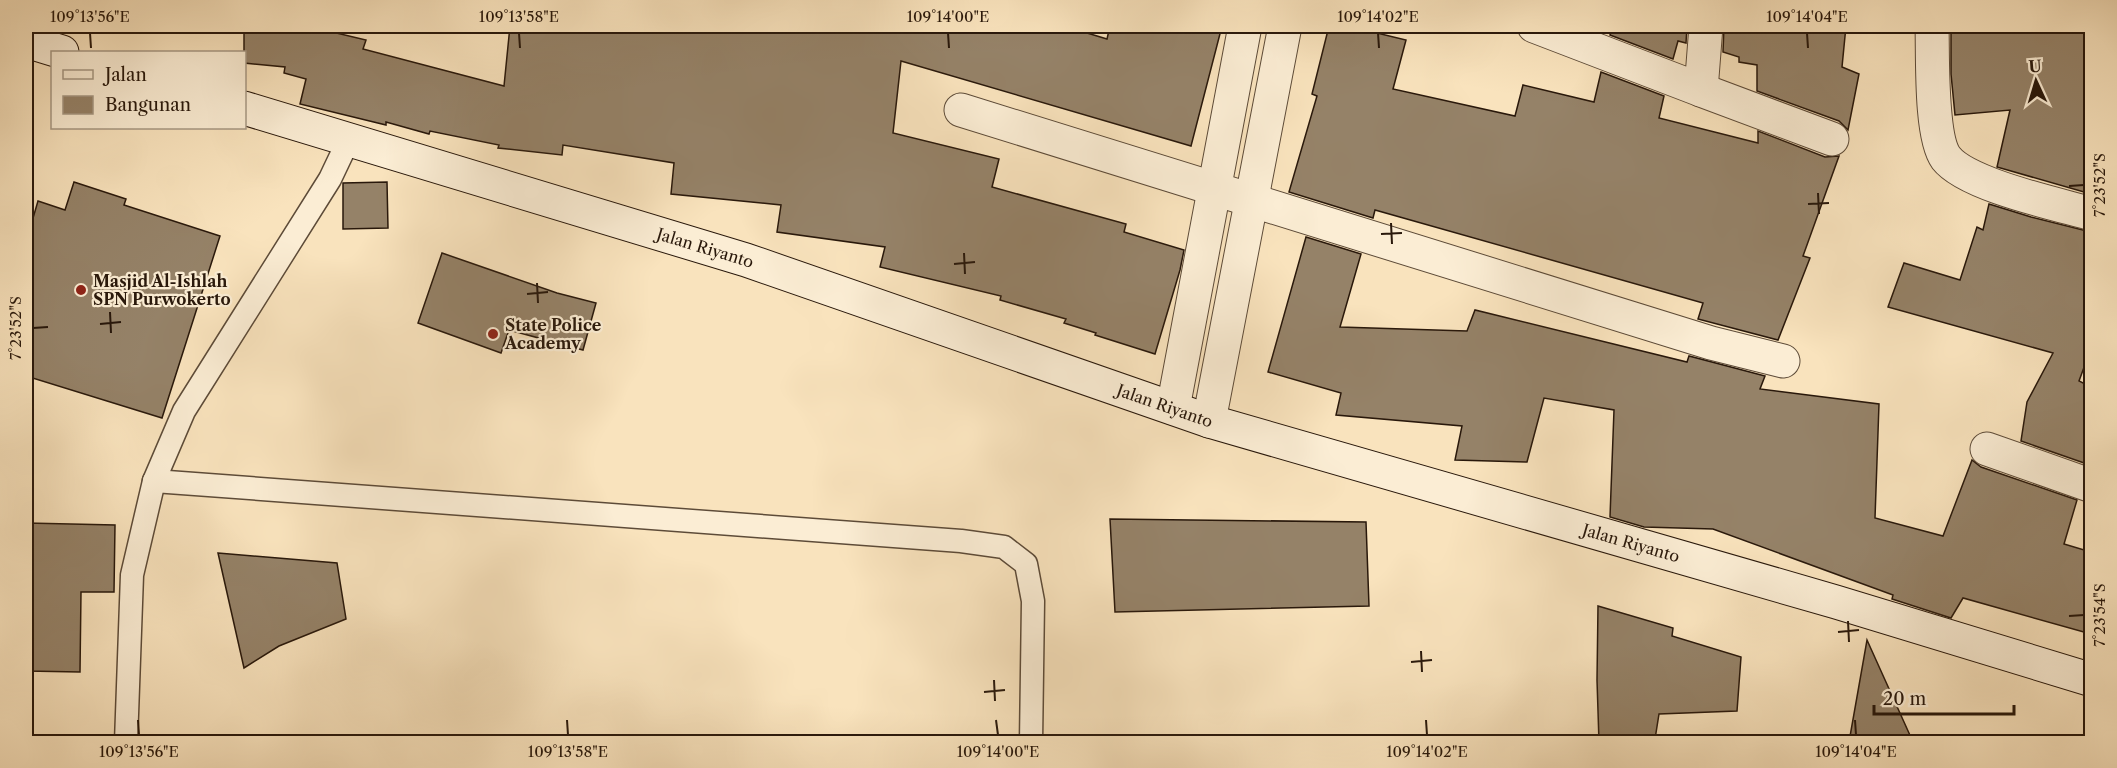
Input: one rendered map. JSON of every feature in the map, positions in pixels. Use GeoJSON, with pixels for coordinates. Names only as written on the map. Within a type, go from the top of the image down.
{"type":"FeatureCollection","features":[{"type":"Feature","properties":{"kind":"street"},"geometry":{"type":"LineString","coordinates":[[1173,408],[1245,26]]}},
{"type":"Feature","properties":{"kind":"street"},"geometry":{"type":"LineString","coordinates":[[1209,421],[1285,26]]}},
{"type":"Feature","properties":{"kind":"street"},"geometry":{"type":"LineString","coordinates":[[1534,26],[1832,139]]}},
{"type":"Feature","properties":{"kind":"street"},"geometry":{"type":"LineString","coordinates":[[1701,90],[1706,26]]}},
{"type":"Feature","properties":{"kind":"street"},"geometry":{"type":"LineString","coordinates":[[1932,26],[1935,112],[1941,146],[1946,158],[1957,168],[1995,185],[2091,214]]}},
{"type":"Feature","properties":{"kind":"street"},"geometry":{"type":"LineString","coordinates":[[26,41],[59,51]]}},
{"type":"Feature","properties":{"kind":"street","name":"Jalan Riyanto"},"geometry":{"type":"LineString","coordinates":[[246,109],[746,260],[1209,421],[1813,595],[2091,680]]}},
{"type":"Feature","properties":{"kind":"street"},"geometry":{"type":"LineString","coordinates":[[961,110],[1711,343],[1783,361]]}},
{"type":"Feature","properties":{"kind":"street"},"geometry":{"type":"LineString","coordinates":[[1987,449],[2091,486]]}},
{"type":"Feature","properties":{"kind":"lane"},"geometry":{"type":"LineString","coordinates":[[126,742],[132,574],[154,481],[184,411],[330,179],[349,139]]}},
{"type":"Feature","properties":{"kind":"lane"},"geometry":{"type":"LineString","coordinates":[[154,481],[961,541],[1004,547],[1026,564],[1033,601],[1031,742]]}},
{"type":"Feature","properties":{"kind":"building"},"geometry":{"type":"Polygon","coordinates":[[[244,26],[307,26],[366,40],[363,49],[504,86],[510,26],[1064,26],[1107,39],[1110,26],[1222,26],[1191,146],[901,61],[893,133],[999,159],[992,187],[1126,224],[1124,232],[1184,250],[1155,354],[1064,323],[1066,319],[1000,300],[1001,296],[880,267],[885,247],[777,232],[781,205],[671,194],[674,163],[563,145],[562,155],[498,148],[499,145],[430,131],[429,134],[386,122],[386,125],[300,104],[306,79],[284,73],[285,67],[246,63],[246,51],[244,51],[244,26]]]}},
{"type":"Feature","properties":{"kind":"building"},"geometry":{"type":"Polygon","coordinates":[[[1329,26],[1348,26],[1406,40],[1393,89],[1515,116],[1523,85],[1594,102],[1601,72],[1664,96],[1659,118],[1758,143],[1758,131],[1825,157],[1839,156],[1803,256],[1810,258],[1778,340],[1698,319],[1703,303],[1375,210],[1373,218],[1289,192],[1317,96],[1312,94],[1329,26]]]}},
{"type":"Feature","properties":{"kind":"building"},"geometry":{"type":"Polygon","coordinates":[[[1612,26],[1687,26],[1686,43],[1678,41],[1673,59],[1610,35],[1612,26]]]}},
{"type":"Feature","properties":{"kind":"building"},"geometry":{"type":"Polygon","coordinates":[[[1724,26],[1846,26],[1842,67],[1859,74],[1848,130],[1839,121],[1757,91],[1757,65],[1739,62],[1739,57],[1723,52],[1724,26]]]}},
{"type":"Feature","properties":{"kind":"building"},"geometry":{"type":"Polygon","coordinates":[[[1951,26],[2091,26],[2091,194],[1997,167],[2010,110],[1955,115],[1951,74],[1951,26]]]}},
{"type":"Feature","properties":{"kind":"building"},"geometry":{"type":"Polygon","coordinates":[[[74,182],[126,199],[124,205],[220,236],[162,418],[26,376],[26,242],[38,201],[65,210],[74,182]]]}},
{"type":"Feature","properties":{"kind":"building"},"geometry":{"type":"Polygon","coordinates":[[[387,182],[388,228],[343,229],[343,183],[387,182]]]}},
{"type":"Feature","properties":{"kind":"building"},"geometry":{"type":"Polygon","coordinates":[[[1989,204],[2091,232],[2091,364],[2086,362],[2079,381],[2091,387],[2091,450],[2087,464],[2021,441],[2027,402],[2053,353],[1888,307],[1904,263],[1960,280],[1977,227],[1983,230],[1989,204]]]}},
{"type":"Feature","properties":{"kind":"building"},"geometry":{"type":"Polygon","coordinates":[[[1306,237],[1361,254],[1340,327],[1467,331],[1475,310],[1687,362],[1689,356],[1765,376],[1760,389],[1879,404],[1875,518],[1943,536],[1972,460],[1981,467],[2077,500],[2064,544],[2091,552],[2091,634],[1963,598],[1951,618],[1892,599],[1893,595],[1713,529],[1644,527],[1610,517],[1614,410],[1544,398],[1527,462],[1455,460],[1462,426],[1336,415],[1341,393],[1268,372],[1306,237]]]}},
{"type":"Feature","properties":{"kind":"building"},"geometry":{"type":"Polygon","coordinates":[[[442,253],[557,293],[596,303],[583,350],[509,330],[501,353],[418,323],[442,253]]]}},
{"type":"Feature","properties":{"kind":"building"},"geometry":{"type":"Polygon","coordinates":[[[1110,519],[1366,522],[1369,606],[1115,612],[1110,519]]]}},
{"type":"Feature","properties":{"kind":"building"},"geometry":{"type":"Polygon","coordinates":[[[26,523],[115,525],[114,592],[81,592],[80,672],[26,671],[26,523]]]}},
{"type":"Feature","properties":{"kind":"building"},"geometry":{"type":"Polygon","coordinates":[[[218,553],[337,563],[346,619],[279,646],[244,668],[218,553]]]}},
{"type":"Feature","properties":{"kind":"building"},"geometry":{"type":"Polygon","coordinates":[[[1598,606],[1673,628],[1672,636],[1741,657],[1737,711],[1659,714],[1655,739],[1599,742],[1598,606]]]}},
{"type":"Feature","properties":{"kind":"building"},"geometry":{"type":"Polygon","coordinates":[[[1867,640],[1913,742],[1849,742],[1867,640]]]}},
{"type":"Feature","properties":{"kind":"place","name":"Masjid Al-Ishlah SPN Purwokerto"},"geometry":{"type":"Point","coordinates":[81,290]}},
{"type":"Feature","properties":{"kind":"place","name":"State Police Academy"},"geometry":{"type":"Point","coordinates":[493,334]}}]}
